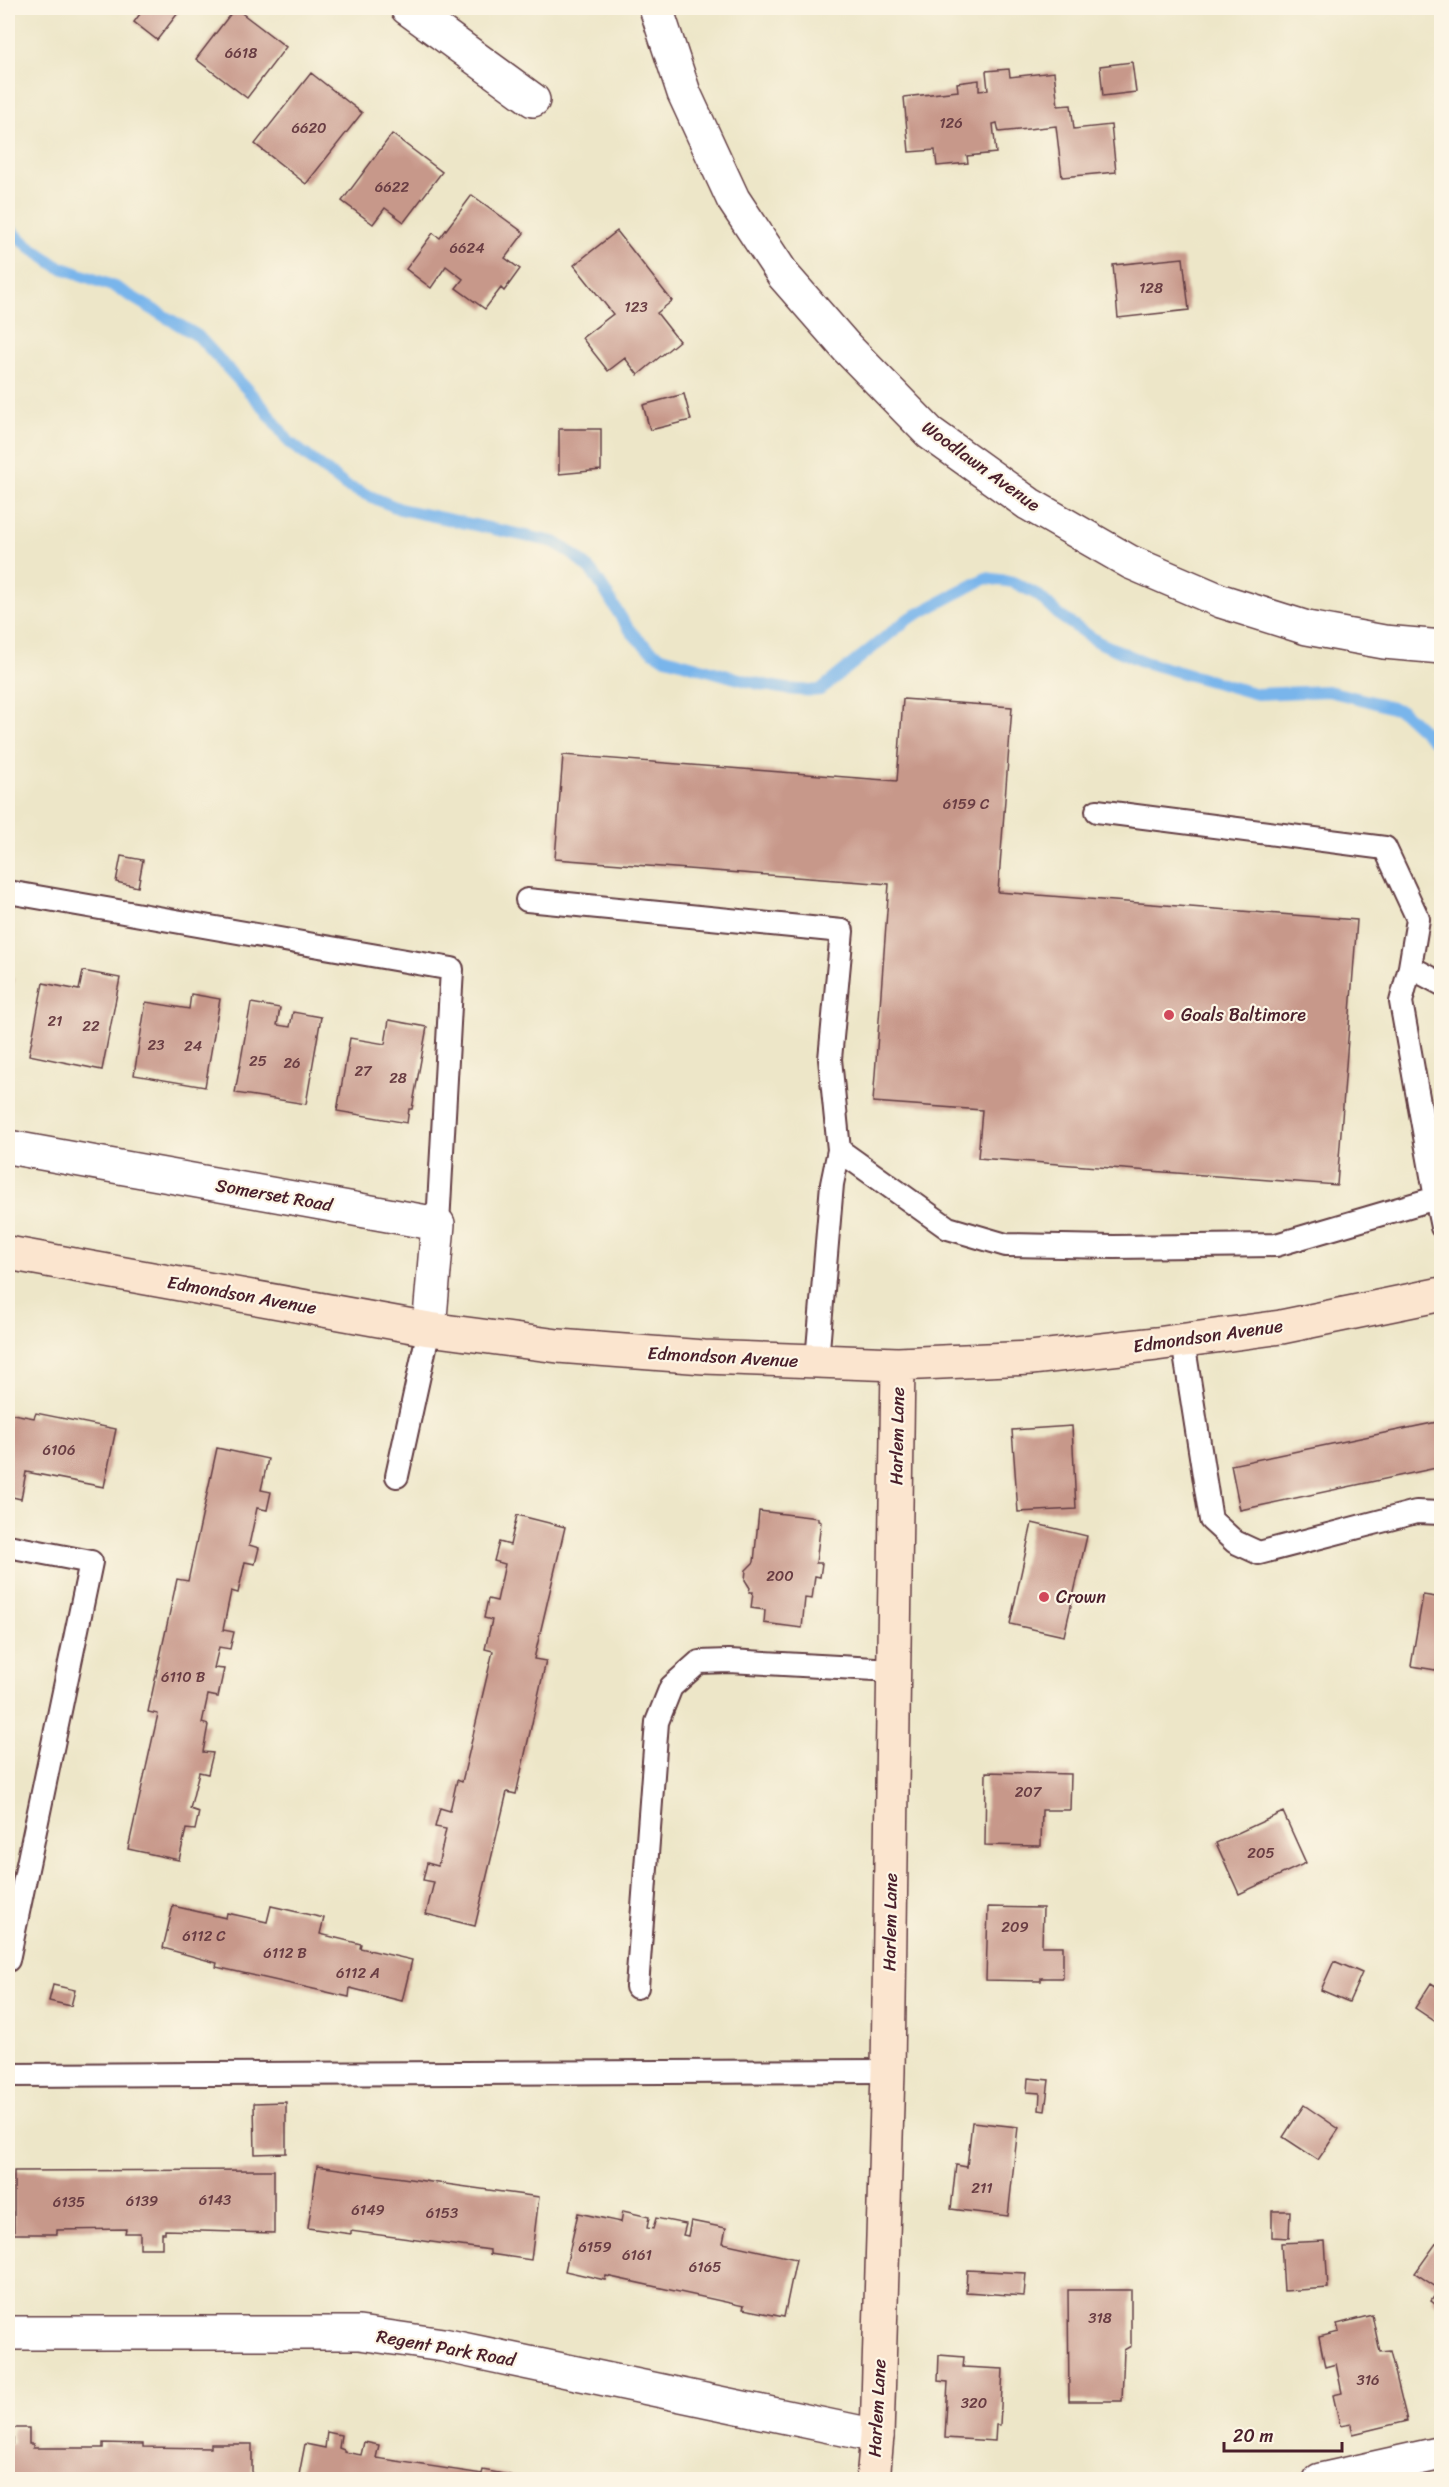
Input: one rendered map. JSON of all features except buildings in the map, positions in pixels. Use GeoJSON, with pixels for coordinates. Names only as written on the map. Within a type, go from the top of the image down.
{"type":"FeatureCollection","features":[{"type":"Feature","properties":{"kind":"main road","name":"Edmondson Avenue"},"geometry":{"type":"LineString","coordinates":[[8,1253],[429,1329],[558,1346],[704,1357],[898,1364],[1031,1358],[1183,1341],[1281,1327],[1442,1294]]}},
{"type":"Feature","properties":{"kind":"main road","name":"Harlem Lane"},"geometry":{"type":"LineString","coordinates":[[873,2480],[877,2436],[888,2071],[898,1364]]}},
{"type":"Feature","properties":{"kind":"street"},"geometry":{"type":"LineString","coordinates":[[407,8],[533,100]]}},
{"type":"Feature","properties":{"kind":"street","name":"Woodlawn Avenue"},"geometry":{"type":"LineString","coordinates":[[656,8],[684,93],[733,199],[784,276],[847,348],[930,433],[1029,504],[1100,545],[1130,562],[1221,601],[1307,628],[1384,642],[1442,647]]}},
{"type":"Feature","properties":{"kind":"street","name":"Somerset Road"},"geometry":{"type":"LineString","coordinates":[[8,1147],[438,1224]]}},
{"type":"Feature","properties":{"kind":"street"},"geometry":{"type":"LineString","coordinates":[[429,1329],[438,1224]]}},
{"type":"Feature","properties":{"kind":"street","name":"Regent Park Road"},"geometry":{"type":"LineString","coordinates":[[8,2333],[359,2333],[443,2345],[877,2436]]}},
{"type":"Feature","properties":{"kind":"street"},"geometry":{"type":"LineString","coordinates":[[1320,2480],[1442,2453]]}},
{"type":"Feature","properties":{"kind":"lane"},"geometry":{"type":"LineString","coordinates":[[1097,811],[1385,848],[1418,919],[1410,968],[1401,1002],[1439,1196],[1442,1227]]}},
{"type":"Feature","properties":{"kind":"lane"},"geometry":{"type":"LineString","coordinates":[[8,892],[452,969],[438,1224]]}},
{"type":"Feature","properties":{"kind":"lane"},"geometry":{"type":"LineString","coordinates":[[526,900],[842,931],[830,1059],[839,1150],[832,1184],[817,1361]]}},
{"type":"Feature","properties":{"kind":"lane"},"geometry":{"type":"LineString","coordinates":[[1410,968],[1442,984]]}},
{"type":"Feature","properties":{"kind":"lane"},"geometry":{"type":"LineString","coordinates":[[839,1150],[948,1228],[1006,1245],[1114,1248],[1276,1245],[1439,1196]]}},
{"type":"Feature","properties":{"kind":"lane"},"geometry":{"type":"LineString","coordinates":[[397,1476],[429,1329]]}},
{"type":"Feature","properties":{"kind":"lane"},"geometry":{"type":"LineString","coordinates":[[1183,1341],[1211,1520],[1235,1542],[1259,1553],[1416,1512],[1442,1513]]}},
{"type":"Feature","properties":{"kind":"lane"},"geometry":{"type":"LineString","coordinates":[[8,1546],[91,1562],[8,1960]]}},
{"type":"Feature","properties":{"kind":"lane"},"geometry":{"type":"LineString","coordinates":[[637,1987],[657,1722],[671,1687],[699,1662],[729,1661],[894,1670]]}},
{"type":"Feature","properties":{"kind":"lane"},"geometry":{"type":"LineString","coordinates":[[8,2074],[888,2071]]}},
{"type":"Feature","properties":{"kind":"waterway"},"geometry":{"type":"LineString","coordinates":[[8,228],[57,266],[115,287],[198,336],[264,408],[289,442],[346,486],[400,509],[554,542],[564,548],[591,571],[629,629],[638,639],[662,657],[762,685],[820,690],[908,619],[986,578],[1013,582],[1038,595],[1060,616],[1098,642],[1144,662],[1257,694],[1328,691],[1369,701],[1402,711],[1442,748]]}},
{"type":"Feature","properties":{"kind":"place","name":"Goals Baltimore"},"geometry":{"type":"Point","coordinates":[1169,1015]}},
{"type":"Feature","properties":{"kind":"place","name":"Crown"},"geometry":{"type":"Point","coordinates":[1044,1597]}}]}
